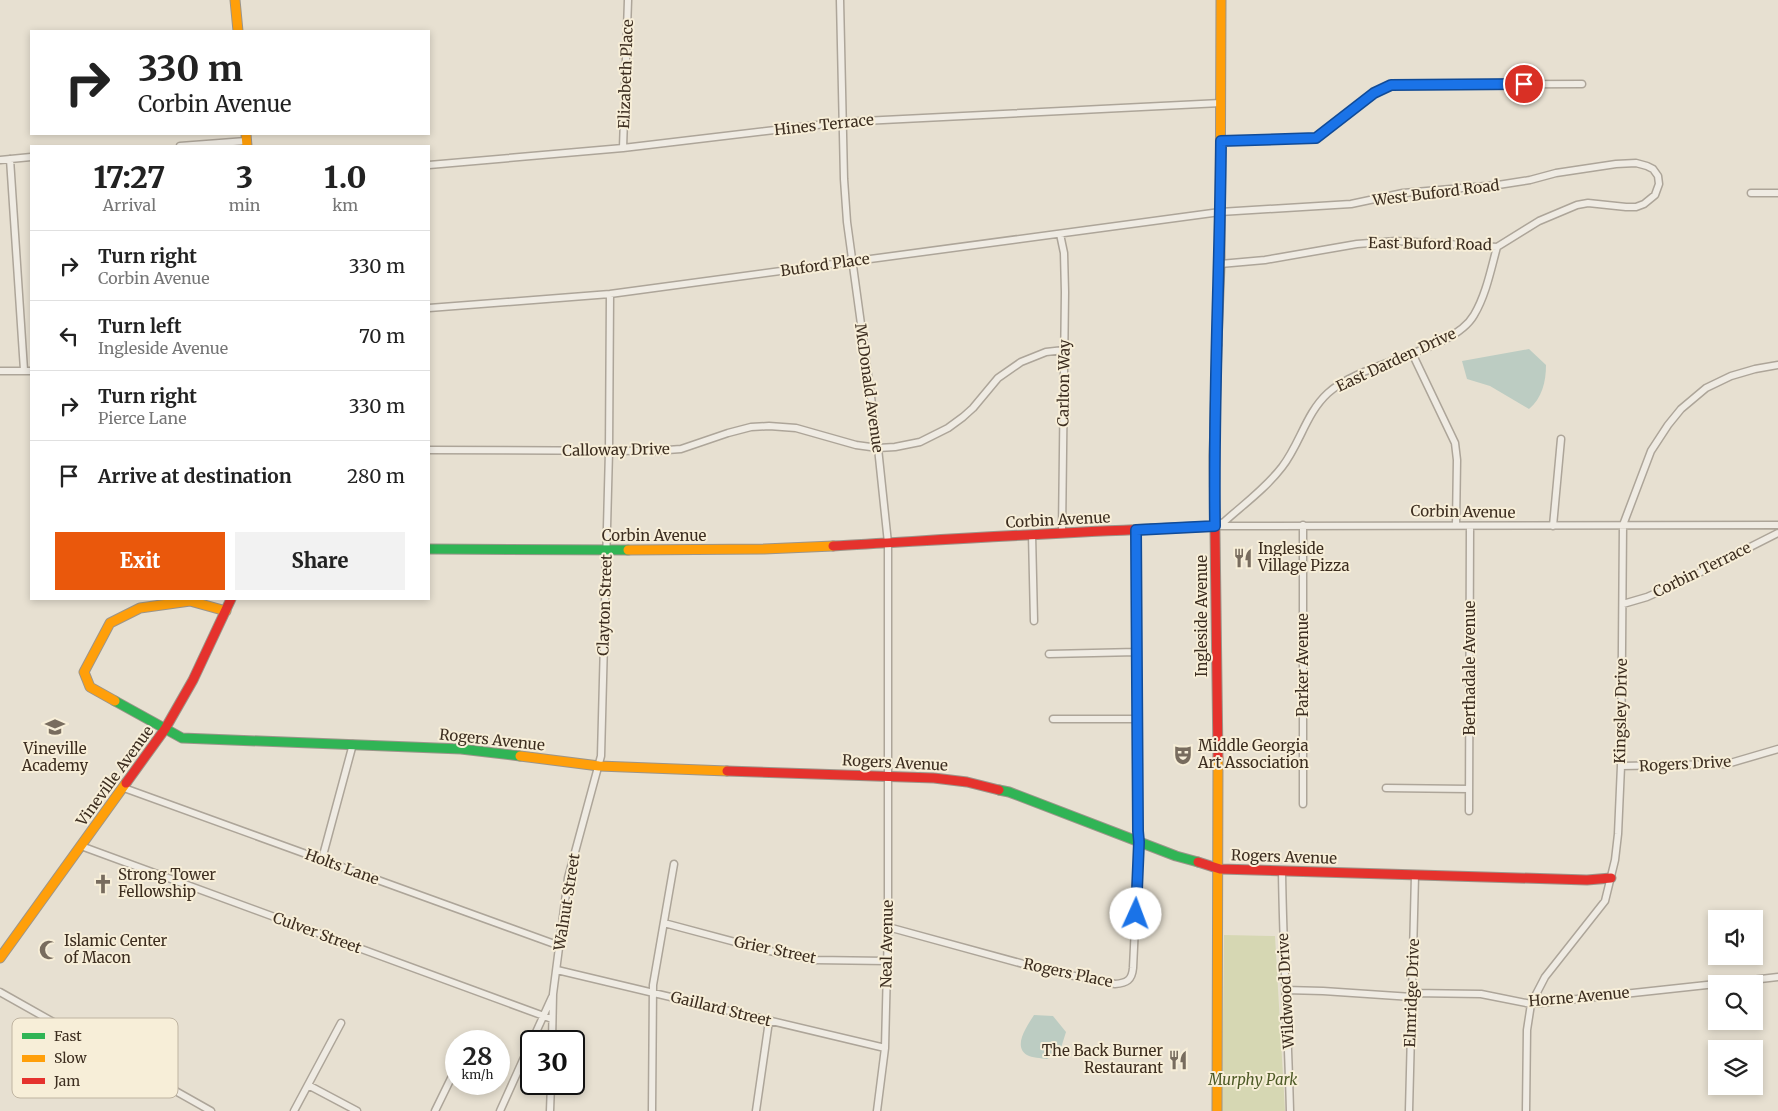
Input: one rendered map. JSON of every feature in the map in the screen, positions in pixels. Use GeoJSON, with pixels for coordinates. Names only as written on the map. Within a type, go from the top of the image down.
{"type":"FeatureCollection","features":[{"type":"Feature","properties":{"kind":"street"},"geometry":{"type":"LineString","coordinates":[[235,0],[238,30]]}},
{"type":"Feature","properties":{"kind":"street","name":"Elizabeth Place"},"geometry":{"type":"LineString","coordinates":[[623,148],[628,0]]}},
{"type":"Feature","properties":{"kind":"street","name":"McDonald Avenue"},"geometry":{"type":"LineString","coordinates":[[840,0],[844,179],[852,261],[878,448],[888,543],[888,776]]}},
{"type":"Feature","properties":{"kind":"street","name":"Ingleside Avenue"},"geometry":{"type":"LineString","coordinates":[[1217,1111],[1220,869],[1214,456],[1220,264],[1222,0]]}},
{"type":"Feature","properties":{"kind":"street"},"geometry":{"type":"LineString","coordinates":[[1221,141],[1316,138],[1374,93],[1391,85],[1582,84]]}},
{"type":"Feature","properties":{"kind":"street","name":"Hines Terrace"},"geometry":{"type":"LineString","coordinates":[[430,165],[623,148],[843,122],[1220,103]]}},
{"type":"Feature","properties":{"kind":"street"},"geometry":{"type":"LineString","coordinates":[[191,145],[246,140]]}},
{"type":"Feature","properties":{"kind":"street"},"geometry":{"type":"LineString","coordinates":[[0,160],[30,158]]}},
{"type":"Feature","properties":{"kind":"street"},"geometry":{"type":"LineString","coordinates":[[0,371],[28,371],[10,159]]}},
{"type":"Feature","properties":{"kind":"street","name":"West Buford Road"},"geometry":{"type":"LineString","coordinates":[[1220,212],[1351,204],[1404,193],[1475,188],[1530,180],[1616,164],[1636,163],[1650,167]]}},
{"type":"Feature","properties":{"kind":"street","name":"East Buford Road"},"geometry":{"type":"LineString","coordinates":[[1220,264],[1265,260],[1357,244],[1396,241],[1497,246],[1539,222],[1577,205],[1588,203],[1626,207],[1644,204],[1655,195],[1659,184],[1658,176],[1650,167]]}},
{"type":"Feature","properties":{"kind":"street"},"geometry":{"type":"LineString","coordinates":[[1751,193],[1778,193]]}},
{"type":"Feature","properties":{"kind":"street","name":"Buford Place"},"geometry":{"type":"LineString","coordinates":[[430,308],[610,294],[1220,212]]}},
{"type":"Feature","properties":{"kind":"street","name":"Carlton Way"},"geometry":{"type":"LineString","coordinates":[[1060,234],[1064,253],[1065,282],[1062,532]]}},
{"type":"Feature","properties":{"kind":"street","name":"East Darden Drive"},"geometry":{"type":"LineString","coordinates":[[1215,526],[1224,522],[1269,482],[1283,466],[1311,414],[1327,394],[1345,380],[1454,335],[1466,326],[1474,316],[1482,298],[1497,246]]}},
{"type":"Feature","properties":{"kind":"street","name":"Clayton Street"},"geometry":{"type":"LineString","coordinates":[[599,766],[601,756],[610,451],[610,294]]}},
{"type":"Feature","properties":{"kind":"street","name":"Calloway Drive"},"geometry":{"type":"LineString","coordinates":[[430,450],[610,451],[681,449],[728,433],[751,427],[769,426],[796,428],[856,445],[895,448],[920,442],[948,428],[973,408],[998,378],[1020,362],[1046,352],[1064,350]]}},
{"type":"Feature","properties":{"kind":"street"},"geometry":{"type":"LineString","coordinates":[[1412,353],[1455,443],[1457,460],[1456,525]]}},
{"type":"Feature","properties":{"kind":"street","name":"Kingsley Drive"},"geometry":{"type":"LineString","coordinates":[[1526,1111],[1527,1030],[1531,1004],[1545,976],[1605,901],[1611,878],[1618,834],[1621,766],[1623,525],[1651,452],[1680,408],[1706,388],[1731,376],[1755,369],[1778,366]]}},
{"type":"Feature","properties":{"kind":"street"},"geometry":{"type":"LineString","coordinates":[[1553,526],[1561,439]]}},
{"type":"Feature","properties":{"kind":"street","name":"Parker Avenue"},"geometry":{"type":"LineString","coordinates":[[1303,525],[1303,804]]}},
{"type":"Feature","properties":{"kind":"street","name":"Corbin Avenue"},"geometry":{"type":"LineString","coordinates":[[430,549],[764,549],[1062,532],[1215,526],[1778,525]]}},
{"type":"Feature","properties":{"kind":"street","name":"Berthadale Avenue"},"geometry":{"type":"LineString","coordinates":[[1469,811],[1470,526]]}},
{"type":"Feature","properties":{"kind":"street","name":"Rogers Place"},"geometry":{"type":"LineString","coordinates":[[888,927],[1049,971],[1115,984],[1125,984],[1130,980],[1133,968],[1139,842],[1136,530]]}},
{"type":"Feature","properties":{"kind":"street","name":"Corbin Terrace"},"geometry":{"type":"LineString","coordinates":[[1623,604],[1647,597],[1685,580],[1778,533]]}},
{"type":"Feature","properties":{"kind":"street"},"geometry":{"type":"LineString","coordinates":[[1032,534],[1034,621]]}},
{"type":"Feature","properties":{"kind":"street","name":"Vineville Avenue"},"geometry":{"type":"LineString","coordinates":[[0,958],[165,730],[193,680],[232,600]]}},
{"type":"Feature","properties":{"kind":"street","name":"Rogers Avenue"},"geometry":{"type":"LineString","coordinates":[[226,611],[190,601],[140,608],[110,623],[84,672],[90,687],[182,738],[461,749],[599,766],[888,776],[967,782],[1028,799],[1176,856],[1220,869],[1586,880],[1611,878]]}},
{"type":"Feature","properties":{"kind":"street"},"geometry":{"type":"LineString","coordinates":[[1049,654],[1137,652]]}},
{"type":"Feature","properties":{"kind":"street"},"geometry":{"type":"LineString","coordinates":[[1053,718],[1138,719]]}},
{"type":"Feature","properties":{"kind":"street"},"geometry":{"type":"LineString","coordinates":[[322,859],[352,744]]}},
{"type":"Feature","properties":{"kind":"street","name":"Rogers Drive"},"geometry":{"type":"LineString","coordinates":[[1621,766],[1727,764],[1778,749]]}},
{"type":"Feature","properties":{"kind":"street","name":"Walnut Street"},"geometry":{"type":"LineString","coordinates":[[552,1030],[553,994],[569,870],[599,766]]}},
{"type":"Feature","properties":{"kind":"street","name":"Neal Avenue"},"geometry":{"type":"LineString","coordinates":[[877,1111],[884,1048],[887,961],[888,776]]}},
{"type":"Feature","properties":{"kind":"street","name":"Holts Lane"},"geometry":{"type":"LineString","coordinates":[[124,788],[560,946]]}},
{"type":"Feature","properties":{"kind":"street"},"geometry":{"type":"LineString","coordinates":[[1386,788],[1469,790]]}},
{"type":"Feature","properties":{"kind":"street","name":"Culver Street"},"geometry":{"type":"LineString","coordinates":[[81,846],[552,1019]]}},
{"type":"Feature","properties":{"kind":"street"},"geometry":{"type":"LineString","coordinates":[[652,1111],[653,985],[674,864]]}},
{"type":"Feature","properties":{"kind":"street","name":"Wildwood Drive"},"geometry":{"type":"LineString","coordinates":[[1282,871],[1290,1111]]}},
{"type":"Feature","properties":{"kind":"street","name":"Elmridge Drive"},"geometry":{"type":"LineString","coordinates":[[1409,1111],[1415,875]]}},
{"type":"Feature","properties":{"kind":"street","name":"Grier Street"},"geometry":{"type":"LineString","coordinates":[[664,923],[765,950],[815,960],[887,961]]}},
{"type":"Feature","properties":{"kind":"street","name":"Gaillard Street"},"geometry":{"type":"LineString","coordinates":[[557,970],[884,1048]]}},
{"type":"Feature","properties":{"kind":"street","name":"Horne Avenue"},"geometry":{"type":"LineString","coordinates":[[1763,979],[1778,977]]}},
{"type":"Feature","properties":{"kind":"street","name":"Horne Avenue"},"geometry":{"type":"LineString","coordinates":[[1285,990],[1412,995],[1481,994],[1531,1004],[1708,985]]}},
{"type":"Feature","properties":{"kind":"street"},"geometry":{"type":"LineString","coordinates":[[0,992],[46,1018]]}},
{"type":"Feature","properties":{"kind":"street"},"geometry":{"type":"LineString","coordinates":[[537,1030],[553,994]]}},
{"type":"Feature","properties":{"kind":"street"},"geometry":{"type":"LineString","coordinates":[[756,1111],[769,1021]]}},
{"type":"Feature","properties":{"kind":"street"},"geometry":{"type":"LineString","coordinates":[[294,1111],[342,1023]]}},
{"type":"Feature","properties":{"kind":"street"},"geometry":{"type":"LineString","coordinates":[[500,1111],[520,1066]]}},
{"type":"Feature","properties":{"kind":"street"},"geometry":{"type":"LineString","coordinates":[[308,1085],[357,1111]]}},
{"type":"Feature","properties":{"kind":"street"},"geometry":{"type":"LineString","coordinates":[[435,1111],[445,1091]]}},
{"type":"Feature","properties":{"kind":"street"},"geometry":{"type":"LineString","coordinates":[[178,1092],[211,1111]]}},
{"type":"Feature","properties":{"kind":"street"},"geometry":{"type":"LineString","coordinates":[[550,1111],[551,1095]]}},
{"type":"Feature","properties":{"kind":"green space","name":"Murphy Park"},"geometry":{"type":"Polygon","coordinates":[[[1224,935],[1275,936],[1285,1111],[1222,1111],[1224,935]]]}},
{"type":"Feature","properties":{"kind":"shaded area"},"geometry":{"type":"Polygon","coordinates":[[[1529,349],[1546,365],[1542,389],[1537,400],[1529,409],[1490,386],[1467,379],[1462,361],[1529,349]]]}},
{"type":"Feature","properties":{"kind":"shaded area"},"geometry":{"type":"Polygon","coordinates":[[[1034,1015],[1053,1016],[1066,1032],[1060,1051],[1047,1059],[1027,1055],[1021,1046],[1025,1030],[1034,1015]]]}},
{"type":"Feature","properties":{"kind":"traffic: fast"},"geometry":{"type":"LineString","coordinates":[[430,549],[628,550]]}},
{"type":"Feature","properties":{"kind":"traffic: fast"},"geometry":{"type":"LineString","coordinates":[[115,701],[182,738],[461,749],[520,756]]}},
{"type":"Feature","properties":{"kind":"traffic: fast"},"geometry":{"type":"LineString","coordinates":[[999,790],[1009,792],[1176,856],[1198,862]]}},
{"type":"Feature","properties":{"kind":"traffic: slow"},"geometry":{"type":"LineString","coordinates":[[235,0],[238,30]]}},
{"type":"Feature","properties":{"kind":"traffic: slow"},"geometry":{"type":"LineString","coordinates":[[1217,345],[1220,264],[1221,0]]}},
{"type":"Feature","properties":{"kind":"traffic: slow"},"geometry":{"type":"LineString","coordinates":[[246,135],[247,145]]}},
{"type":"Feature","properties":{"kind":"traffic: slow"},"geometry":{"type":"LineString","coordinates":[[1151,529],[1215,526]]}},
{"type":"Feature","properties":{"kind":"traffic: slow"},"geometry":{"type":"LineString","coordinates":[[628,550],[764,549],[833,546]]}},
{"type":"Feature","properties":{"kind":"traffic: slow"},"geometry":{"type":"LineString","coordinates":[[115,701],[90,687],[84,672],[110,623],[140,608],[190,601],[226,611]]}},
{"type":"Feature","properties":{"kind":"traffic: slow"},"geometry":{"type":"LineString","coordinates":[[520,756],[599,766],[727,771]]}},
{"type":"Feature","properties":{"kind":"traffic: slow"},"geometry":{"type":"LineString","coordinates":[[1217,1111],[1218,758]]}},
{"type":"Feature","properties":{"kind":"traffic: slow"},"geometry":{"type":"LineString","coordinates":[[0,958],[126,783]]}},
{"type":"Feature","properties":{"kind":"traffic: jam"},"geometry":{"type":"LineString","coordinates":[[1217,345],[1214,456],[1218,758]]}},
{"type":"Feature","properties":{"kind":"traffic: jam"},"geometry":{"type":"LineString","coordinates":[[833,546],[1151,529]]}},
{"type":"Feature","properties":{"kind":"traffic: jam"},"geometry":{"type":"LineString","coordinates":[[126,783],[165,729],[193,680],[231,600]]}},
{"type":"Feature","properties":{"kind":"traffic: jam"},"geometry":{"type":"LineString","coordinates":[[727,771],[934,778],[967,782],[999,790]]}},
{"type":"Feature","properties":{"kind":"traffic: jam"},"geometry":{"type":"LineString","coordinates":[[1198,862],[1220,869],[1587,880],[1611,878]]}},
{"type":"Feature","properties":{"kind":"place","name":"Ingleside Village Pizza"},"geometry":{"type":"Point","coordinates":[1243,558]}},
{"type":"Feature","properties":{"kind":"place","name":"Vineville Academy"},"geometry":{"type":"Point","coordinates":[55,727]}},
{"type":"Feature","properties":{"kind":"place","name":"Middle Georgia Art Association"},"geometry":{"type":"Point","coordinates":[1183,755]}},
{"type":"Feature","properties":{"kind":"place","name":"Strong Tower Fellowship"},"geometry":{"type":"Point","coordinates":[103,884]}},
{"type":"Feature","properties":{"kind":"place","name":"Islamic Center of Macon"},"geometry":{"type":"Point","coordinates":[49,950]}},
{"type":"Feature","properties":{"kind":"place","name":"The Back Burner Restaurant"},"geometry":{"type":"Point","coordinates":[1178,1060]}},
{"type":"Feature","properties":{"kind":"route"},"geometry":{"type":"LineString","coordinates":[[1136,914],[1139,842],[1136,530],[1215,526],[1214,456],[1220,264],[1221,141],[1316,138],[1374,93],[1391,85],[1524,84]]}}]}
